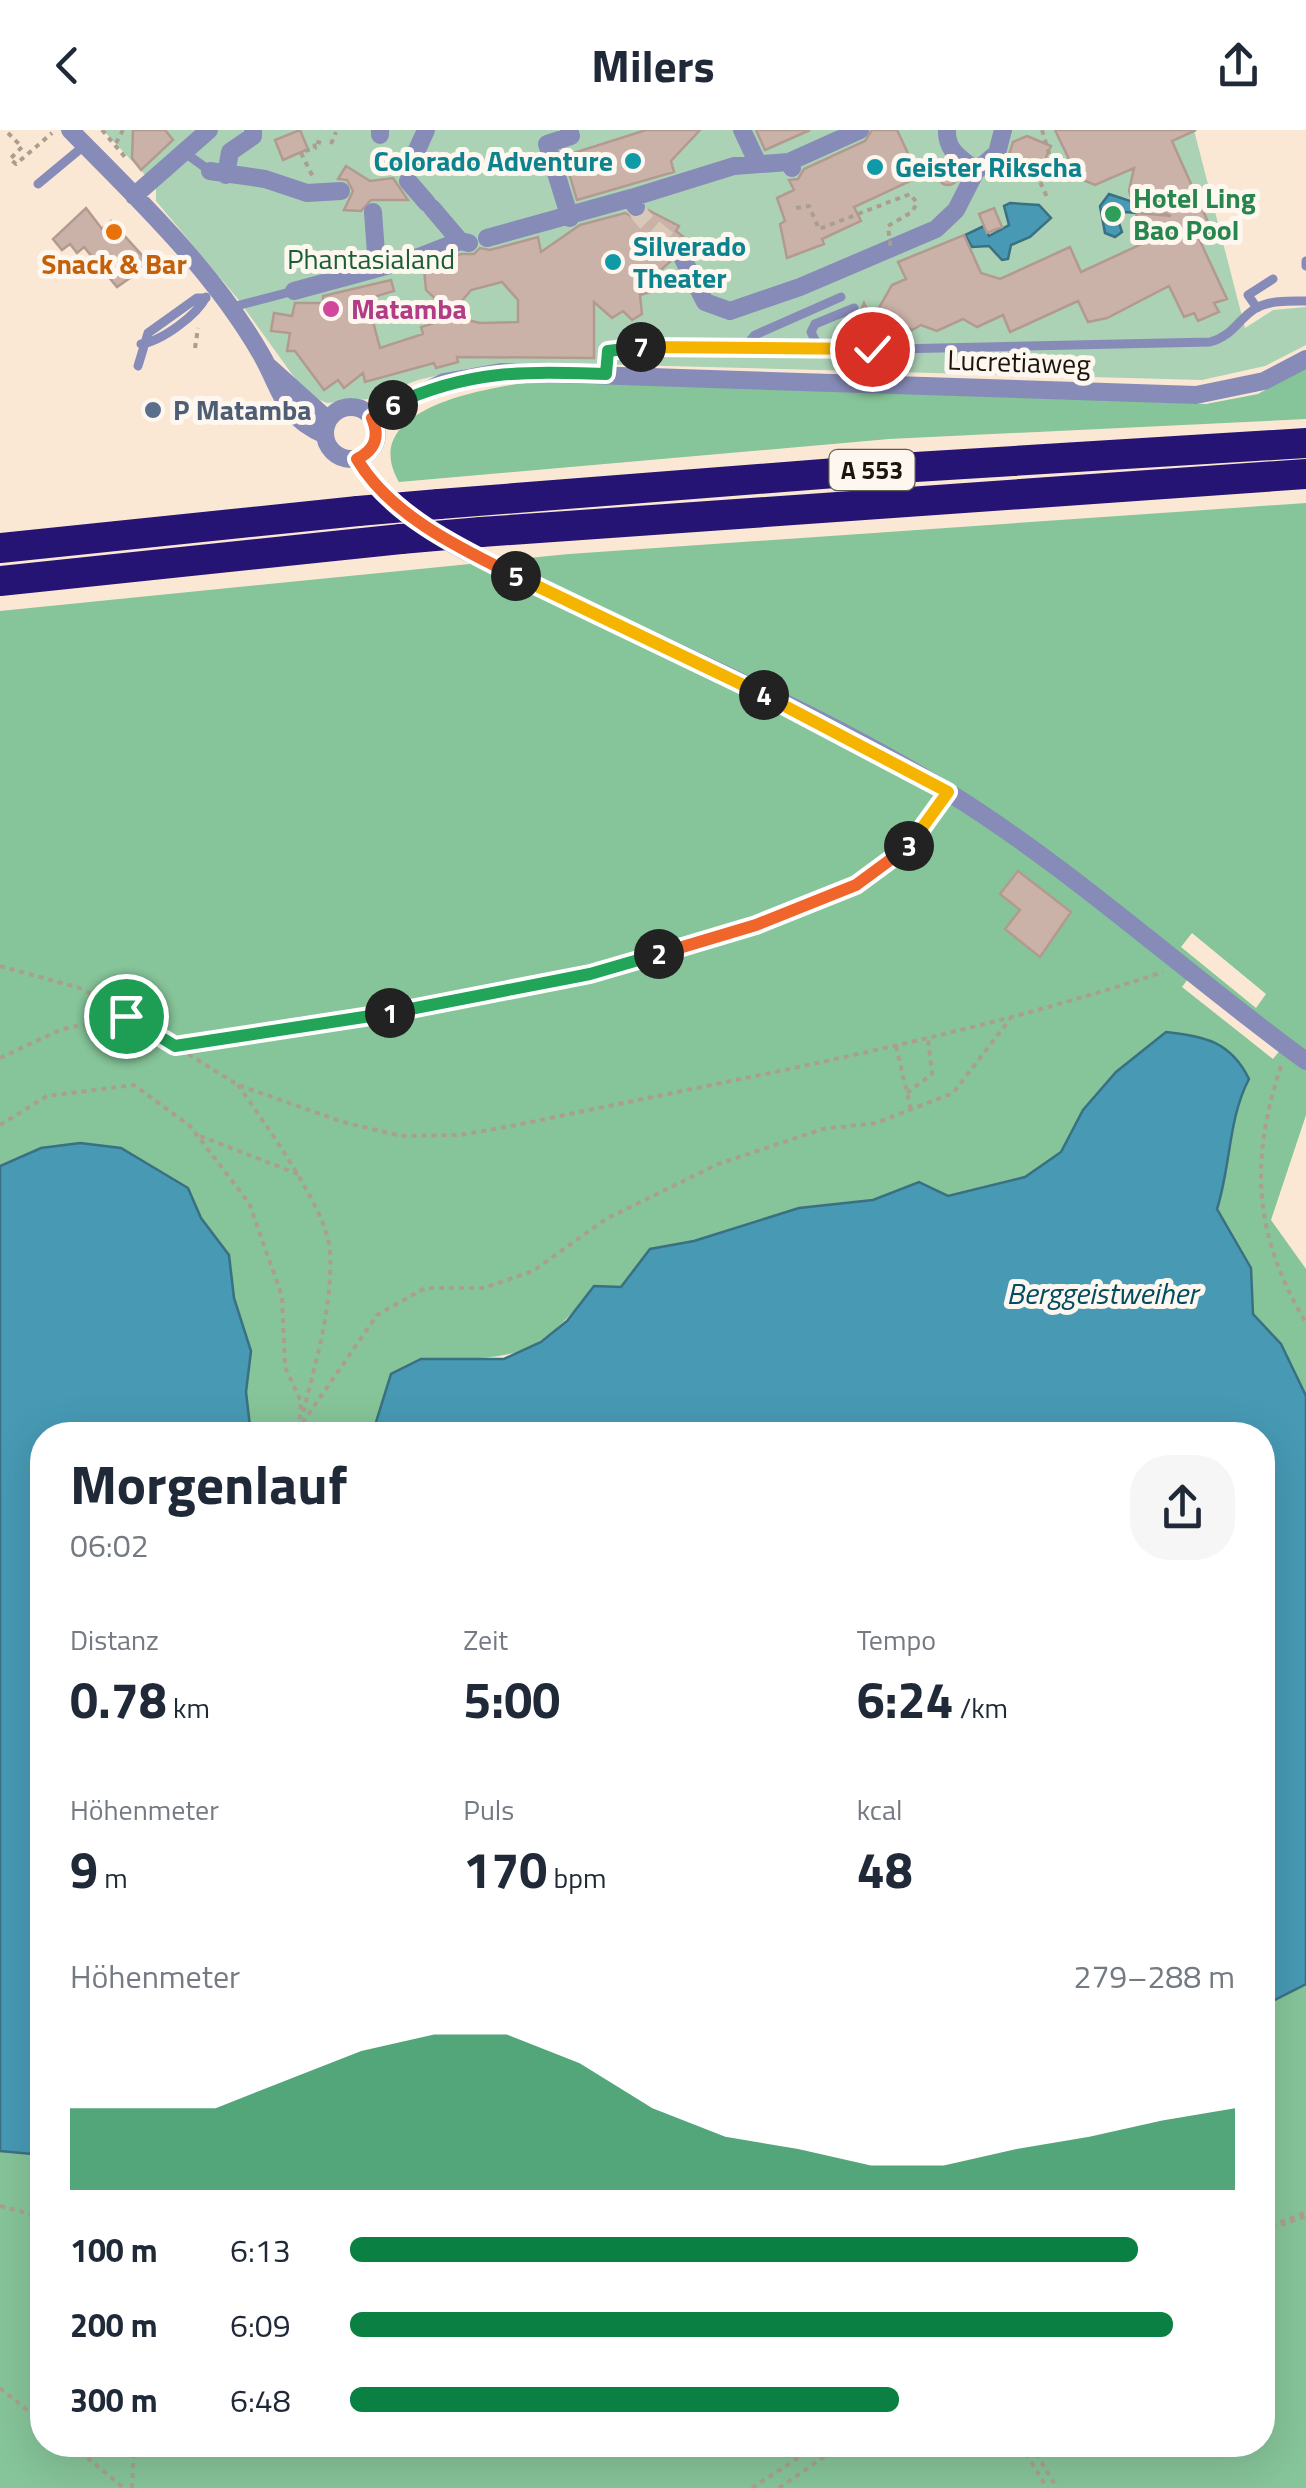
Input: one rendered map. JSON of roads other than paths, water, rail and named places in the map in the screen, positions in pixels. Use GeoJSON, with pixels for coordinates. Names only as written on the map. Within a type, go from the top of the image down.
{"type":"FeatureCollection","features":[{"type":"Feature","properties":{"kind":"highway","name":"A 553"},"geometry":{"type":"LineString","coordinates":[[0,548],[358,510],[899,468],[1306,443]]}},
{"type":"Feature","properties":{"kind":"highway","name":"A 553"},"geometry":{"type":"LineString","coordinates":[[0,581],[480,532],[1306,474]]}},
{"type":"Feature","properties":{"kind":"street"},"geometry":{"type":"LineString","coordinates":[[70,130],[134,196],[211,293],[229,308],[268,366],[327,428],[337,456],[357,459],[373,447],[377,438],[372,418],[365,411],[345,408],[327,428]]}},
{"type":"Feature","properties":{"kind":"street"},"geometry":{"type":"LineString","coordinates":[[134,196],[209,130]]}},
{"type":"Feature","properties":{"kind":"street"},"geometry":{"type":"LineString","coordinates":[[254,130],[253,136],[230,152],[218,172],[265,179],[308,193],[341,191]]}},
{"type":"Feature","properties":{"kind":"street"},"geometry":{"type":"LineString","coordinates":[[416,150],[426,130]]}},
{"type":"Feature","properties":{"kind":"street"},"geometry":{"type":"LineString","coordinates":[[569,130],[571,136],[547,144],[570,218]]}},
{"type":"Feature","properties":{"kind":"street"},"geometry":{"type":"LineString","coordinates":[[742,130],[758,164]]}},
{"type":"Feature","properties":{"kind":"street"},"geometry":{"type":"LineString","coordinates":[[947,130],[947,142],[955,155],[976,172]]}},
{"type":"Feature","properties":{"kind":"street"},"geometry":{"type":"LineString","coordinates":[[680,253],[705,302],[730,311],[891,250],[948,220],[966,196],[976,172],[998,154],[1004,130]]}},
{"type":"Feature","properties":{"kind":"street"},"geometry":{"type":"LineString","coordinates":[[294,291],[377,260],[633,203],[734,166],[791,165],[850,138]]}},
{"type":"Feature","properties":{"kind":"street"},"geometry":{"type":"LineString","coordinates":[[408,181],[429,206],[472,241]]}},
{"type":"Feature","properties":{"kind":"street"},"geometry":{"type":"LineString","coordinates":[[373,204],[377,260]]}},
{"type":"Feature","properties":{"kind":"street","name":"Lucretiaweg"},"geometry":{"type":"LineString","coordinates":[[372,418],[444,382],[530,371],[1196,396],[1264,382],[1306,359]]}},
{"type":"Feature","properties":{"kind":"street"},"geometry":{"type":"LineString","coordinates":[[357,459],[372,484],[418,521],[480,559],[802,713],[948,792],[1187,964],[1306,1061]]}},
{"type":"Feature","properties":{"kind":"lane"},"geometry":{"type":"LineString","coordinates":[[38,184],[84,144]]}},
{"type":"Feature","properties":{"kind":"lane"},"geometry":{"type":"LineString","coordinates":[[184,152],[218,172]]}},
{"type":"Feature","properties":{"kind":"lane"},"geometry":{"type":"LineString","coordinates":[[1256,308],[1248,296],[1273,280]]}},
{"type":"Feature","properties":{"kind":"lane"},"geometry":{"type":"LineString","coordinates":[[229,308],[294,291]]}},
{"type":"Feature","properties":{"kind":"lane"},"geometry":{"type":"LineString","coordinates":[[138,366],[148,333],[197,298],[211,293]]}},
{"type":"Feature","properties":{"kind":"lane"},"geometry":{"type":"LineString","coordinates":[[744,348],[755,335],[841,297]]}},
{"type":"Feature","properties":{"kind":"lane"},"geometry":{"type":"LineString","coordinates":[[606,374],[608,351],[617,346],[820,350],[1210,342],[1228,337],[1256,308],[1281,301],[1306,301]]}},
{"type":"Feature","properties":{"kind":"lane"},"geometry":{"type":"LineString","coordinates":[[790,349],[823,319],[854,308]]}},
{"type":"Feature","properties":{"kind":"lane"},"geometry":{"type":"LineString","coordinates":[[702,331],[702,347]]}},
{"type":"Feature","properties":{"kind":"lane"},"geometry":{"type":"LineString","coordinates":[[812,332],[820,350]]}},
{"type":"Feature","properties":{"kind":"lane"},"geometry":{"type":"LineString","coordinates":[[868,338],[872,349]]}},
{"type":"Feature","properties":{"kind":"water","name":"Hotel Ling Bao Pool"},"geometry":{"type":"Polygon","coordinates":[[[1109,194],[1133,202],[1138,213],[1124,212],[1118,220],[1122,232],[1115,237],[1105,233],[1100,206],[1109,194]]]}},
{"type":"Feature","properties":{"kind":"water"},"geometry":{"type":"Polygon","coordinates":[[[1039,205],[1051,218],[1030,237],[1011,245],[1008,259],[1002,260],[989,246],[972,247],[965,235],[984,226],[989,236],[1009,225],[1004,206],[1039,205]]]}},
{"type":"Feature","properties":{"kind":"water","name":"Berggeistweiher"},"geometry":{"type":"Polygon","coordinates":[[[1166,1032],[1215,1043],[1242,1067],[1249,1079],[1233,1126],[1217,1209],[1251,1268],[1253,1314],[1281,1344],[1306,1396],[1306,1984],[1275,2000],[1275,1422],[376,1422],[391,1374],[421,1359],[504,1359],[541,1342],[567,1321],[594,1286],[621,1287],[650,1249],[694,1241],[799,1208],[873,1200],[919,1182],[948,1196],[1025,1177],[1061,1152],[1083,1110],[1116,1072],[1166,1032]]]}},
{"type":"Feature","properties":{"kind":"water"},"geometry":{"type":"Polygon","coordinates":[[[80,1143],[121,1148],[188,1188],[201,1218],[229,1255],[234,1298],[251,1351],[246,1392],[249,1422],[30,1422],[30,2154],[0,2151],[0,1166],[41,1148],[80,1143]]]}},
{"type":"Feature","properties":{"kind":"tunnel"},"geometry":{"type":"LineString","coordinates":[[636,208],[680,253]]}},
{"type":"Feature","properties":{"kind":"place","name":"Colorado Adventure"},"geometry":{"type":"Point","coordinates":[633,161]}},
{"type":"Feature","properties":{"kind":"place","name":"Geister Rikscha"},"geometry":{"type":"Point","coordinates":[875,167]}},
{"type":"Feature","properties":{"kind":"place","name":"Hotel Ling Bao Pool"},"geometry":{"type":"Point","coordinates":[1113,214]}},
{"type":"Feature","properties":{"kind":"place","name":"Snack & Bar"},"geometry":{"type":"Point","coordinates":[114,232]}},
{"type":"Feature","properties":{"kind":"place","name":"Silverado Theater"},"geometry":{"type":"Point","coordinates":[613,262]}},
{"type":"Feature","properties":{"kind":"place","name":"Matamba"},"geometry":{"type":"Point","coordinates":[331,309]}},
{"type":"Feature","properties":{"kind":"place","name":"P Matamba"},"geometry":{"type":"Point","coordinates":[153,410]}},
{"type":"Feature","properties":{"kind":"park label","name":"Phantasialand"},"geometry":{"type":"Point","coordinates":[371,259]}}]}
